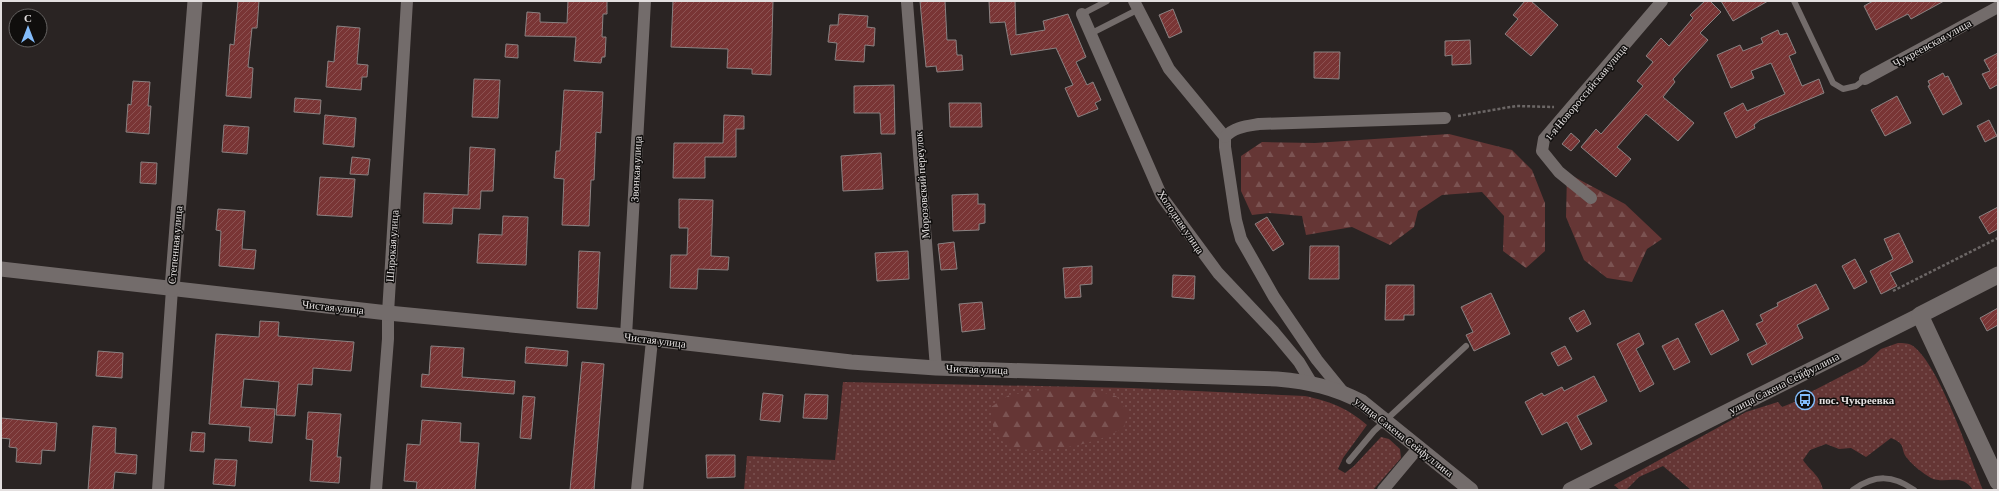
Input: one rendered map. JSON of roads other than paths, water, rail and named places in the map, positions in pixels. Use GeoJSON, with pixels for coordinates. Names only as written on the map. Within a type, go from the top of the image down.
{"type":"FeatureCollection","features":[{"type":"Feature","properties":{"kind":"main road","name":"улица Сакена Сейфуллина"},"geometry":{"type":"LineString","coordinates":[[1920,315],[1998,275]]}},
{"type":"Feature","properties":{"kind":"main road"},"geometry":{"type":"LineString","coordinates":[[1920,315],[1998,482]]}},
{"type":"Feature","properties":{"kind":"street","name":"Степенная улица"},"geometry":{"type":"LineString","coordinates":[[158,490],[172,289],[195,1]]}},
{"type":"Feature","properties":{"kind":"street","name":"Широкая улица"},"geometry":{"type":"LineString","coordinates":[[376,490],[388,339],[388,313],[408,1]]}},
{"type":"Feature","properties":{"kind":"street","name":"Звонкая улица"},"geometry":{"type":"LineString","coordinates":[[626,336],[645,1]]}},
{"type":"Feature","properties":{"kind":"street","name":"1-я Новороссийская улица"},"geometry":{"type":"LineString","coordinates":[[1591,198],[1559,172],[1542,151],[1544,140],[1662,1]]}},
{"type":"Feature","properties":{"kind":"street","name":"Морозовский переулок"},"geometry":{"type":"LineString","coordinates":[[907,2],[936,368]]}},
{"type":"Feature","properties":{"kind":"street"},"geometry":{"type":"LineString","coordinates":[[1136,5],[1169,69],[1225,137],[1225,147],[1236,220],[1241,239],[1274,297],[1317,360],[1343,392]]}},
{"type":"Feature","properties":{"kind":"street","name":"Чукреевская улица"},"geometry":{"type":"LineString","coordinates":[[1865,79],[1998,7]]}},
{"type":"Feature","properties":{"kind":"street","name":"Холодная улица"},"geometry":{"type":"LineString","coordinates":[[1082,14],[1162,197],[1218,273],[1274,332],[1299,362],[1311,382]]}},
{"type":"Feature","properties":{"kind":"street"},"geometry":{"type":"LineString","coordinates":[[1225,137],[1230,132],[1240,127],[1259,124],[1445,118]]}},
{"type":"Feature","properties":{"kind":"street","name":"Чистая улица"},"geometry":{"type":"LineString","coordinates":[[1,269],[388,313],[626,336],[851,362],[936,368],[1277,379],[1311,382]]}},
{"type":"Feature","properties":{"kind":"street","name":"улица Сакена Сейфуллина"},"geometry":{"type":"LineString","coordinates":[[1570,490],[1920,315]]}},
{"type":"Feature","properties":{"kind":"street"},"geometry":{"type":"LineString","coordinates":[[637,490],[652,340]]}},
{"type":"Feature","properties":{"kind":"street","name":"улица Сакена Сейфуллина"},"geometry":{"type":"LineString","coordinates":[[1311,382],[1343,392],[1362,402],[1472,490]]}},
{"type":"Feature","properties":{"kind":"street"},"geometry":{"type":"LineString","coordinates":[[1383,490],[1419,447]]}},
{"type":"Feature","properties":{"kind":"lane"},"geometry":{"type":"LineString","coordinates":[[1082,14],[1107,1]]}},
{"type":"Feature","properties":{"kind":"lane"},"geometry":{"type":"LineString","coordinates":[[1794,1],[1833,83],[1843,89],[1856,86],[1865,79]]}},
{"type":"Feature","properties":{"kind":"lane"},"geometry":{"type":"LineString","coordinates":[[1090,34],[1136,5]]}},
{"type":"Feature","properties":{"kind":"lane"},"geometry":{"type":"LineString","coordinates":[[1349,461],[1374,431],[1466,346]]}},
{"type":"Feature","properties":{"kind":"lane"},"geometry":{"type":"LineString","coordinates":[[1853,490],[1864,483],[1878,478],[1893,478],[1914,490]]}},
{"type":"Feature","properties":{"kind":"place","name":"пос. Чукреевка"},"geometry":{"type":"Point","coordinates":[1805,400]}}]}
